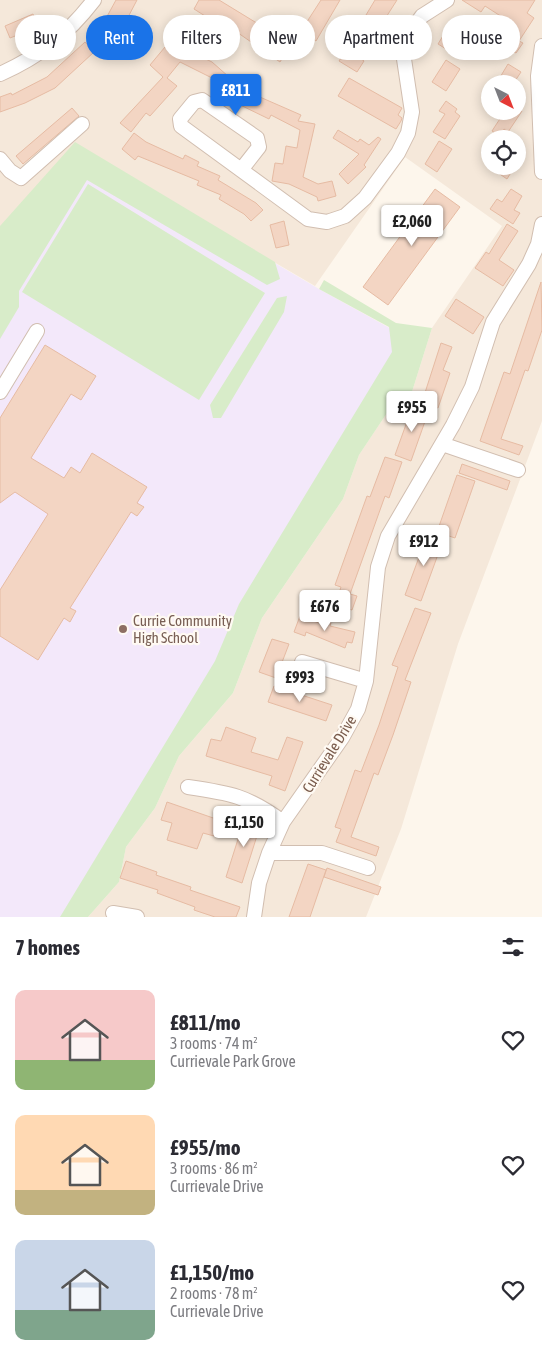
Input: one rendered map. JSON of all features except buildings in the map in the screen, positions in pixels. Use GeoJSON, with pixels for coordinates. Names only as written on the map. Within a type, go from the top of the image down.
{"type":"FeatureCollection","features":[{"type":"Feature","properties":{"kind":"street"},"geometry":{"type":"LineString","coordinates":[[0,74],[30,61],[56,41],[94,0]]}},
{"type":"Feature","properties":{"kind":"street"},"geometry":{"type":"LineString","coordinates":[[241,170],[259,147],[257,138],[202,100],[194,102],[180,118],[181,126],[241,170],[308,219],[327,222],[345,216],[365,198],[398,153],[408,133],[412,112],[404,60],[409,34],[422,16],[447,0]]}},
{"type":"Feature","properties":{"kind":"street"},"geometry":{"type":"LineString","coordinates":[[542,46],[540,77],[542,172]]}},
{"type":"Feature","properties":{"kind":"street"},"geometry":{"type":"LineString","coordinates":[[0,160],[10,172],[21,178],[82,124]]}},
{"type":"Feature","properties":{"kind":"street","name":"Currievale Drive"},"geometry":{"type":"LineString","coordinates":[[254,917],[259,883],[269,853],[283,822],[342,738],[358,709],[366,681],[378,567],[388,536],[442,444],[472,387],[493,322],[538,244],[542,224]]}},
{"type":"Feature","properties":{"kind":"street"},"geometry":{"type":"LineString","coordinates":[[0,392],[37,331]]}},
{"type":"Feature","properties":{"kind":"street"},"geometry":{"type":"LineString","coordinates":[[442,444],[518,470]]}},
{"type":"Feature","properties":{"kind":"street"},"geometry":{"type":"LineString","coordinates":[[302,662],[366,681]]}},
{"type":"Feature","properties":{"kind":"street"},"geometry":{"type":"LineString","coordinates":[[188,787],[232,794],[259,804],[283,822]]}},
{"type":"Feature","properties":{"kind":"street"},"geometry":{"type":"LineString","coordinates":[[269,853],[322,853],[368,868]]}},
{"type":"Feature","properties":{"kind":"street"},"geometry":{"type":"LineString","coordinates":[[113,913],[137,917]]}},
{"type":"Feature","properties":{"kind":"shaded area"},"geometry":{"type":"Polygon","coordinates":[[[0,0],[542,0],[542,421],[458,644],[401,829],[366,917],[88,917],[119,882],[126,847],[155,808],[179,756],[233,693],[262,618],[343,499],[359,455],[391,407],[411,395],[432,328],[502,226],[405,157],[315,286],[74,145],[0,228],[0,0]]]}},
{"type":"Feature","properties":{"kind":"shaded area","name":"Currie Community High School"},"geometry":{"type":"Polygon","coordinates":[[[74,145],[319,289],[415,342],[76,917],[0,917],[0,265],[74,145]]]}},
{"type":"Feature","properties":{"kind":"green space"},"geometry":{"type":"Polygon","coordinates":[[[75,142],[275,262],[280,279],[267,285],[87,180],[19,291],[19,307],[0,339],[0,226],[75,142]]]}},
{"type":"Feature","properties":{"kind":"green space"},"geometry":{"type":"Polygon","coordinates":[[[88,184],[265,293],[199,400],[22,292],[88,184]]]}},
{"type":"Feature","properties":{"kind":"green space"},"geometry":{"type":"Polygon","coordinates":[[[324,280],[396,323],[432,328],[411,395],[391,407],[359,455],[343,499],[262,618],[233,693],[179,756],[155,808],[126,847],[119,882],[88,917],[60,917],[215,661],[239,604],[392,352],[389,327],[319,289],[324,280]]]}},
{"type":"Feature","properties":{"kind":"green space"},"geometry":{"type":"Polygon","coordinates":[[[287,296],[284,312],[221,418],[213,418],[210,405],[277,298],[287,296]]]}},
{"type":"Feature","properties":{"kind":"place","name":"Currie Community High School"},"geometry":{"type":"Point","coordinates":[123,629]}}]}
